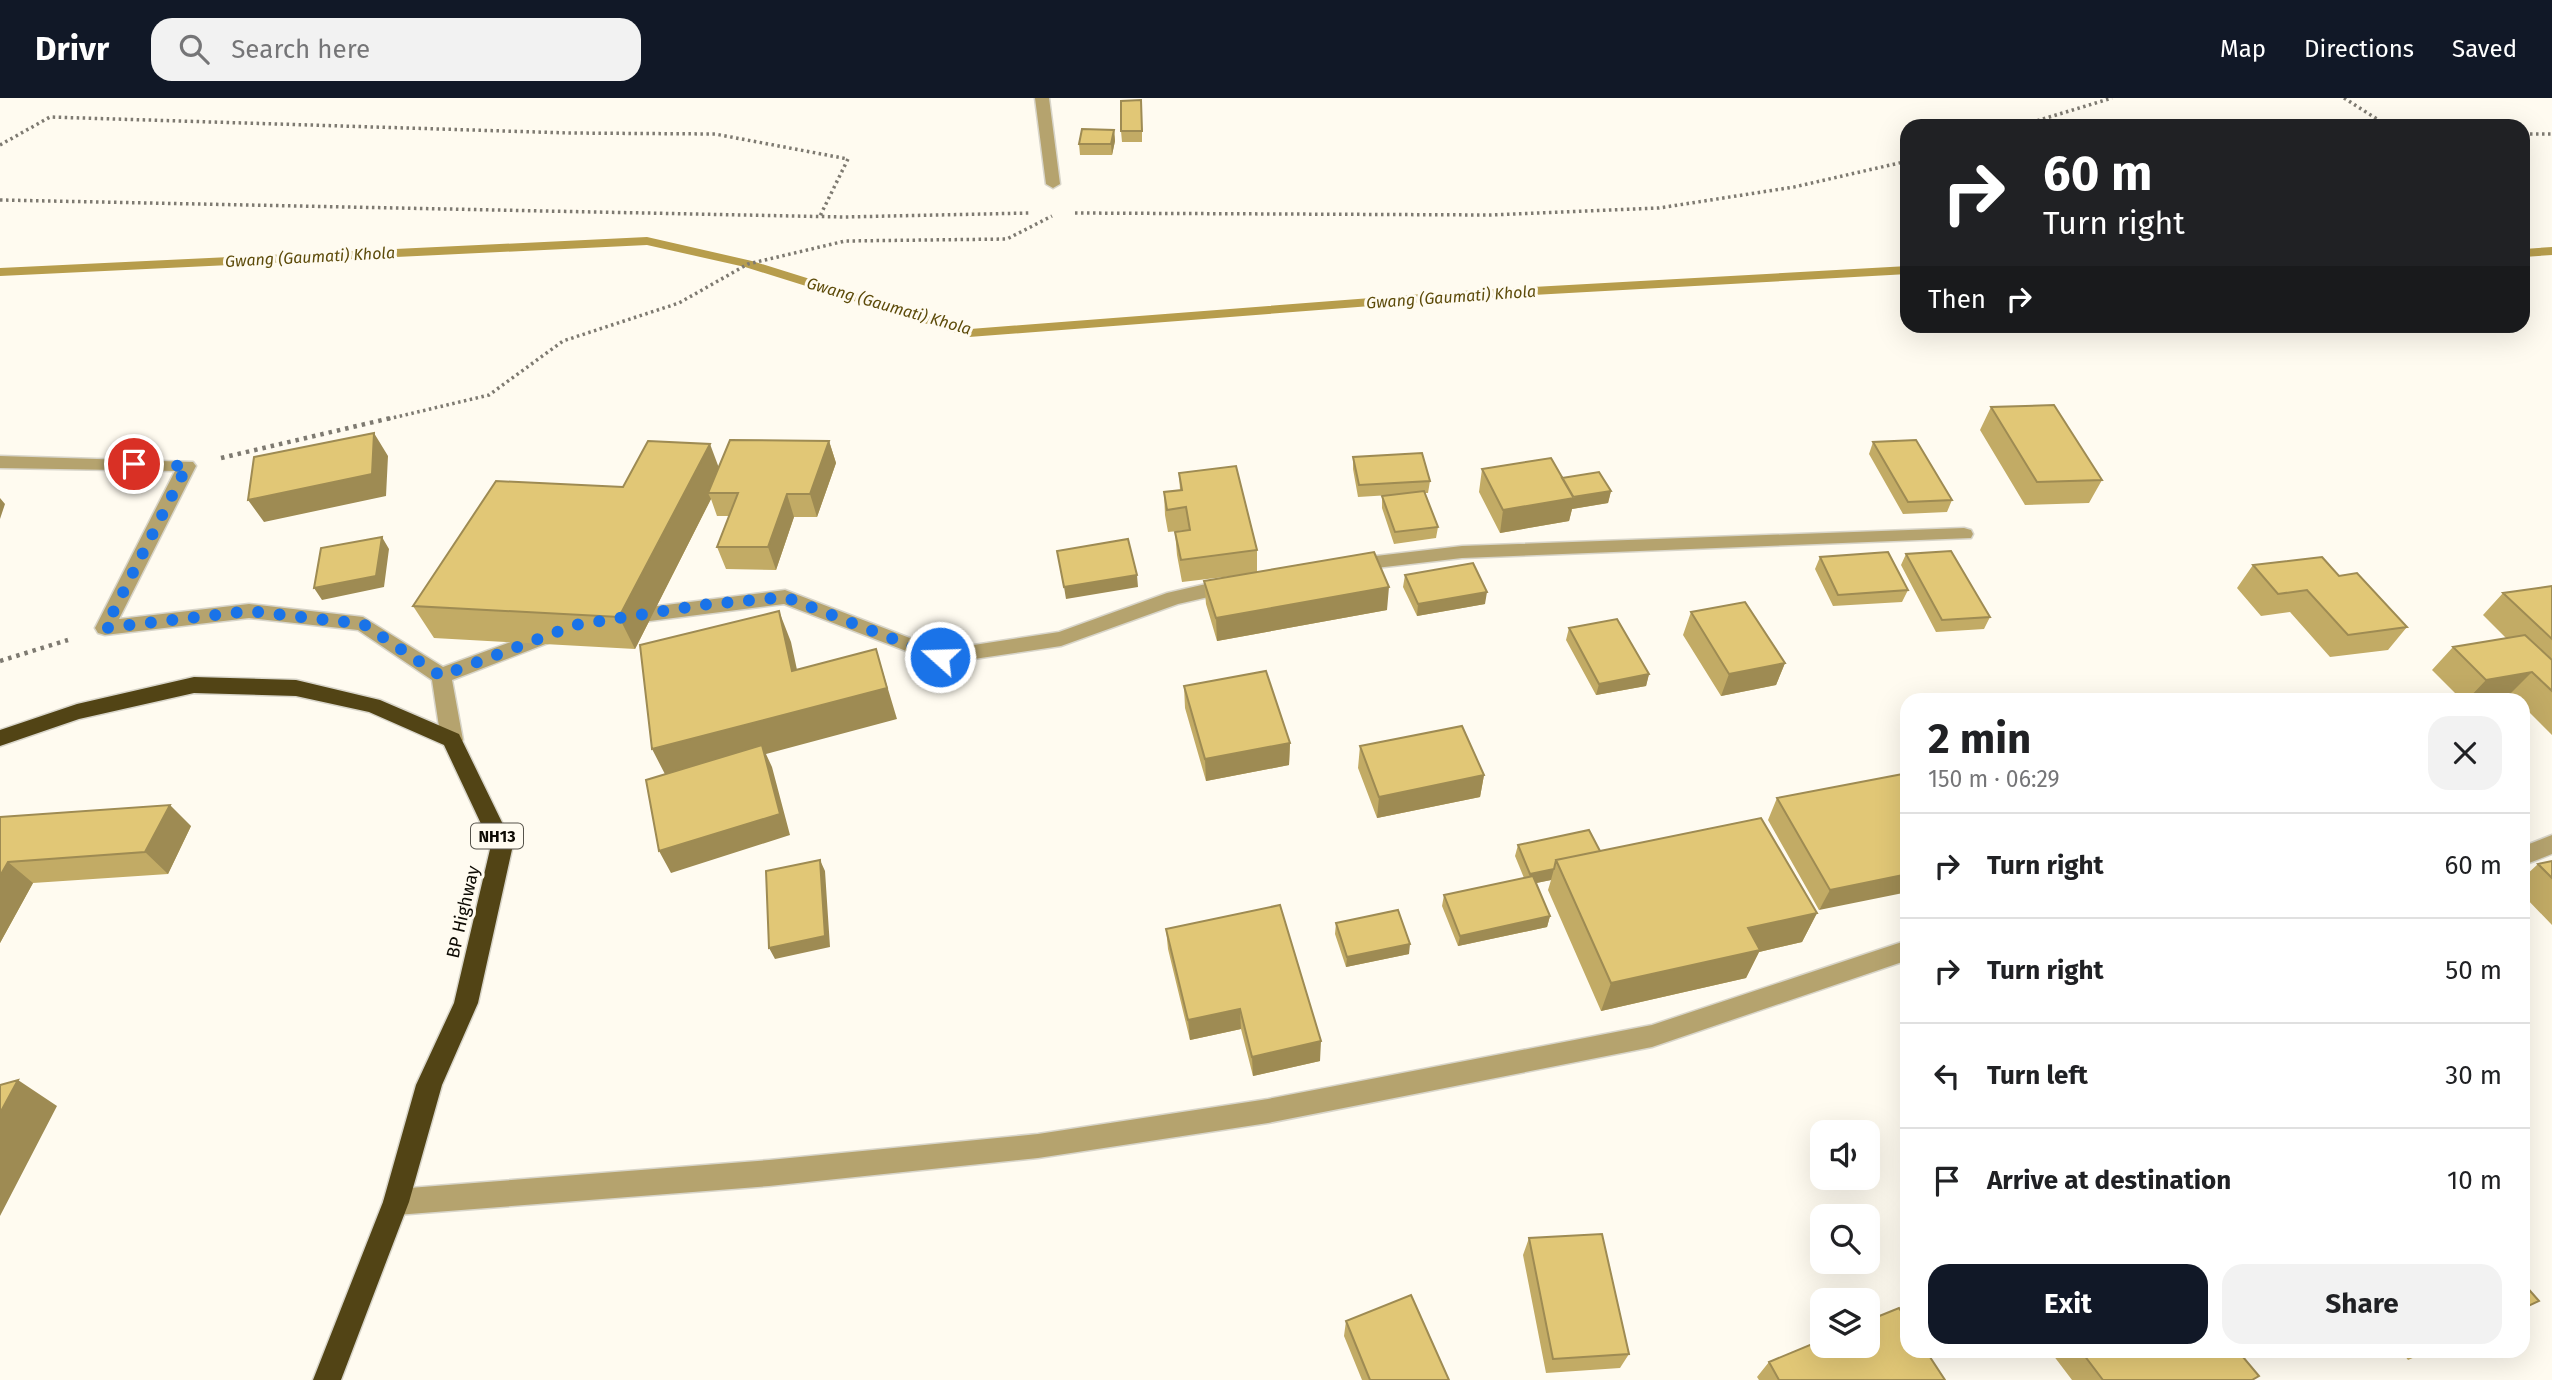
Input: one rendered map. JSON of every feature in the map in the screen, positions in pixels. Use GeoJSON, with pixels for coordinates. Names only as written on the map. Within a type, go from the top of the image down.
{"type":"FeatureCollection","features":[{"type":"Feature","properties":{"kind":"highway"},"geometry":{"type":"LineString","coordinates":[[0,738],[77,712],[194,685],[296,688],[373,705],[452,740]]}},
{"type":"Feature","properties":{"kind":"highway","name":"BP Highway"},"geometry":{"type":"LineString","coordinates":[[327,1380],[396,1202],[429,1085],[466,1003],[502,845],[452,740]]}},
{"type":"Feature","properties":{"kind":"street"},"geometry":{"type":"LineString","coordinates":[[1042,98],[1054,184]]}},
{"type":"Feature","properties":{"kind":"street"},"geometry":{"type":"LineString","coordinates":[[0,461],[187,466],[105,628]]}},
{"type":"Feature","properties":{"kind":"street"},"geometry":{"type":"LineString","coordinates":[[1331,568],[1462,552],[1964,534]]}},
{"type":"Feature","properties":{"kind":"street"},"geometry":{"type":"LineString","coordinates":[[601,621],[785,597],[940,657],[1061,639],[1174,598],[1254,581]]}},
{"type":"Feature","properties":{"kind":"street"},"geometry":{"type":"LineString","coordinates":[[105,628],[249,611],[363,624],[441,676],[452,740]]}},
{"type":"Feature","properties":{"kind":"street"},"geometry":{"type":"LineString","coordinates":[[441,676],[575,625]]}},
{"type":"Feature","properties":{"kind":"street"},"geometry":{"type":"LineString","coordinates":[[2530,853],[2552,844]]}},
{"type":"Feature","properties":{"kind":"street"},"geometry":{"type":"LineString","coordinates":[[396,1202],[755,1175],[1038,1146],[1268,1111],[1653,1035],[1900,953]]}},
{"type":"Feature","properties":{"kind":"path"},"geometry":{"type":"LineString","coordinates":[[2043,119],[2112,98]]}},
{"type":"Feature","properties":{"kind":"path"},"geometry":{"type":"LineString","coordinates":[[2344,98],[2377,119]]}},
{"type":"Feature","properties":{"kind":"path"},"geometry":{"type":"LineString","coordinates":[[0,145],[50,117],[556,133],[715,134],[848,159],[820,216]]}},
{"type":"Feature","properties":{"kind":"path"},"geometry":{"type":"LineString","coordinates":[[2530,134],[2552,134]]}},
{"type":"Feature","properties":{"kind":"path"},"geometry":{"type":"LineString","coordinates":[[1070,213],[1490,215],[1659,208],[1794,187],[1900,163]]}},
{"type":"Feature","properties":{"kind":"path"},"geometry":{"type":"LineString","coordinates":[[0,200],[820,216],[1058,213],[1007,239],[845,241],[748,264],[680,303],[563,341],[489,395],[187,466]]}},
{"type":"Feature","properties":{"kind":"path"},"geometry":{"type":"LineString","coordinates":[[0,661],[105,628]]}},
{"type":"Feature","properties":{"kind":"building"},"geometry":{"type":"Polygon","coordinates":[[[1141,100],[1142,131],[1121,131],[1121,101],[1141,100]]]}},
{"type":"Feature","properties":{"kind":"building"},"geometry":{"type":"Polygon","coordinates":[[[1082,129],[1114,130],[1111,144],[1079,144],[1082,129]]]}},
{"type":"Feature","properties":{"kind":"building"},"geometry":{"type":"Polygon","coordinates":[[[2054,405],[2102,480],[2037,482],[1991,407],[2054,405]]]}},
{"type":"Feature","properties":{"kind":"building"},"geometry":{"type":"Polygon","coordinates":[[[374,433],[372,474],[248,500],[254,457],[374,433]]]}},
{"type":"Feature","properties":{"kind":"building"},"geometry":{"type":"Polygon","coordinates":[[[730,440],[829,441],[810,494],[787,494],[768,547],[717,547],[738,493],[708,493],[730,440]]]}},
{"type":"Feature","properties":{"kind":"building"},"geometry":{"type":"Polygon","coordinates":[[[1916,440],[1952,500],[1908,502],[1873,442],[1916,440]]]}},
{"type":"Feature","properties":{"kind":"building"},"geometry":{"type":"Polygon","coordinates":[[[648,441],[710,444],[619,617],[413,606],[496,481],[623,487],[648,441]]]}},
{"type":"Feature","properties":{"kind":"building"},"geometry":{"type":"Polygon","coordinates":[[[1422,453],[1430,481],[1359,485],[1353,457],[1422,453]]]}},
{"type":"Feature","properties":{"kind":"building"},"geometry":{"type":"Polygon","coordinates":[[[1551,458],[1574,498],[1503,510],[1482,469],[1551,458]]]}},
{"type":"Feature","properties":{"kind":"building"},"geometry":{"type":"Polygon","coordinates":[[[1236,466],[1257,550],[1181,560],[1175,532],[1190,530],[1186,507],[1167,510],[1164,492],[1182,490],[1179,473],[1236,466]]]}},
{"type":"Feature","properties":{"kind":"building"},"geometry":{"type":"Polygon","coordinates":[[[1599,472],[1611,491],[1573,497],[1562,478],[1599,472]]]}},
{"type":"Feature","properties":{"kind":"building"},"geometry":{"type":"Polygon","coordinates":[[[1424,491],[1438,527],[1395,532],[1382,496],[1424,491]]]}},
{"type":"Feature","properties":{"kind":"building"},"geometry":{"type":"Polygon","coordinates":[[[382,537],[376,576],[314,588],[321,548],[382,537]]]}},
{"type":"Feature","properties":{"kind":"building"},"geometry":{"type":"Polygon","coordinates":[[[1128,539],[1137,575],[1064,587],[1057,551],[1128,539]]]}},
{"type":"Feature","properties":{"kind":"building"},"geometry":{"type":"Polygon","coordinates":[[[1951,551],[1990,617],[1942,620],[1906,554],[1951,551]]]}},
{"type":"Feature","properties":{"kind":"building"},"geometry":{"type":"Polygon","coordinates":[[[1374,552],[1389,587],[1216,618],[1204,581],[1374,552]]]}},
{"type":"Feature","properties":{"kind":"building"},"geometry":{"type":"Polygon","coordinates":[[[1888,552],[1908,590],[1838,595],[1820,557],[1888,552]]]}},
{"type":"Feature","properties":{"kind":"building"},"geometry":{"type":"Polygon","coordinates":[[[2322,557],[2339,576],[2357,573],[2407,627],[2348,635],[2307,590],[2278,594],[2253,565],[2322,557]]]}},
{"type":"Feature","properties":{"kind":"building"},"geometry":{"type":"Polygon","coordinates":[[[1473,563],[1487,592],[1418,604],[1405,575],[1473,563]]]}},
{"type":"Feature","properties":{"kind":"building"},"geometry":{"type":"Polygon","coordinates":[[[2552,586],[2552,639],[2503,593],[2552,586]]]}},
{"type":"Feature","properties":{"kind":"building"},"geometry":{"type":"Polygon","coordinates":[[[1745,602],[1785,663],[1729,674],[1691,612],[1745,602]]]}},
{"type":"Feature","properties":{"kind":"building"},"geometry":{"type":"Polygon","coordinates":[[[779,611],[792,671],[876,649],[887,688],[652,749],[640,645],[779,611]]]}},
{"type":"Feature","properties":{"kind":"building"},"geometry":{"type":"Polygon","coordinates":[[[1617,619],[1649,674],[1599,684],[1569,628],[1617,619]]]}},
{"type":"Feature","properties":{"kind":"building"},"geometry":{"type":"Polygon","coordinates":[[[2525,635],[2552,660],[2552,691],[2532,672],[2486,680],[2453,647],[2525,635]]]}},
{"type":"Feature","properties":{"kind":"building"},"geometry":{"type":"Polygon","coordinates":[[[1266,671],[1290,743],[1205,759],[1184,686],[1266,671]]]}},
{"type":"Feature","properties":{"kind":"building"},"geometry":{"type":"Polygon","coordinates":[[[1462,726],[1484,775],[1379,797],[1360,746],[1462,726]]]}},
{"type":"Feature","properties":{"kind":"building"},"geometry":{"type":"Polygon","coordinates":[[[762,745],[780,814],[659,851],[646,780],[762,745]]]}},
{"type":"Feature","properties":{"kind":"building"},"geometry":{"type":"Polygon","coordinates":[[[1900,775],[1900,876],[1830,890],[1777,798],[1900,775]]]}},
{"type":"Feature","properties":{"kind":"building"},"geometry":{"type":"Polygon","coordinates":[[[170,805],[145,852],[8,862],[0,876],[0,817],[170,805]]]}},
{"type":"Feature","properties":{"kind":"building"},"geometry":{"type":"Polygon","coordinates":[[[1761,818],[1817,913],[1748,928],[1760,950],[1611,983],[1556,860],[1761,818]]]}},
{"type":"Feature","properties":{"kind":"building"},"geometry":{"type":"Polygon","coordinates":[[[1589,830],[1600,851],[1556,860],[1554,869],[1530,874],[1518,845],[1589,830]]]}},
{"type":"Feature","properties":{"kind":"building"},"geometry":{"type":"Polygon","coordinates":[[[820,860],[825,936],[769,948],[766,871],[820,860]]]}},
{"type":"Feature","properties":{"kind":"building"},"geometry":{"type":"Polygon","coordinates":[[[2552,861],[2552,878],[2538,864],[2552,861]]]}},
{"type":"Feature","properties":{"kind":"building"},"geometry":{"type":"Polygon","coordinates":[[[1533,876],[1550,916],[1460,936],[1444,895],[1533,876]]]}},
{"type":"Feature","properties":{"kind":"building"},"geometry":{"type":"Polygon","coordinates":[[[1280,905],[1321,1041],[1252,1057],[1240,1009],[1188,1020],[1166,929],[1280,905]]]}},
{"type":"Feature","properties":{"kind":"building"},"geometry":{"type":"Polygon","coordinates":[[[1398,910],[1410,944],[1347,957],[1336,923],[1398,910]]]}},
{"type":"Feature","properties":{"kind":"building"},"geometry":{"type":"Polygon","coordinates":[[[18,1080],[0,1113],[0,1085],[18,1080]]]}},
{"type":"Feature","properties":{"kind":"building"},"geometry":{"type":"Polygon","coordinates":[[[1602,1234],[1629,1354],[1553,1359],[1529,1238],[1602,1234]]]}},
{"type":"Feature","properties":{"kind":"building"},"geometry":{"type":"Polygon","coordinates":[[[2530,1291],[2539,1301],[2530,1305],[2530,1291]]]}},
{"type":"Feature","properties":{"kind":"building"},"geometry":{"type":"Polygon","coordinates":[[[1411,1295],[1449,1380],[1370,1380],[1346,1321],[1411,1295]]]}},
{"type":"Feature","properties":{"kind":"building"},"geometry":{"type":"Polygon","coordinates":[[[1899,1308],[1900,1358],[1931,1358],[1945,1380],[1779,1380],[1769,1362],[1810,1345],[1810,1358],[1880,1358],[1880,1316],[1899,1308]]]}},
{"type":"Feature","properties":{"kind":"building"},"geometry":{"type":"Polygon","coordinates":[[[2086,1358],[2244,1358],[2259,1376],[2252,1380],[2103,1380],[2086,1358]]]}},
{"type":"Feature","properties":{"kind":"waterway","name":"Gwang (Gaumati) Khola"},"geometry":{"type":"LineString","coordinates":[[0,272],[647,241],[748,264],[969,333],[1462,295],[1900,270]]}},
{"type":"Feature","properties":{"kind":"waterway","name":"Gwang (Gaumati) Khola"},"geometry":{"type":"LineString","coordinates":[[2530,253],[2552,251]]}},
{"type":"Feature","properties":{"kind":"route"},"geometry":{"type":"LineString","coordinates":[[134,464],[187,466],[105,628],[249,611],[363,624],[441,676],[575,625],[702,605],[785,597],[940,657]]}}]}
